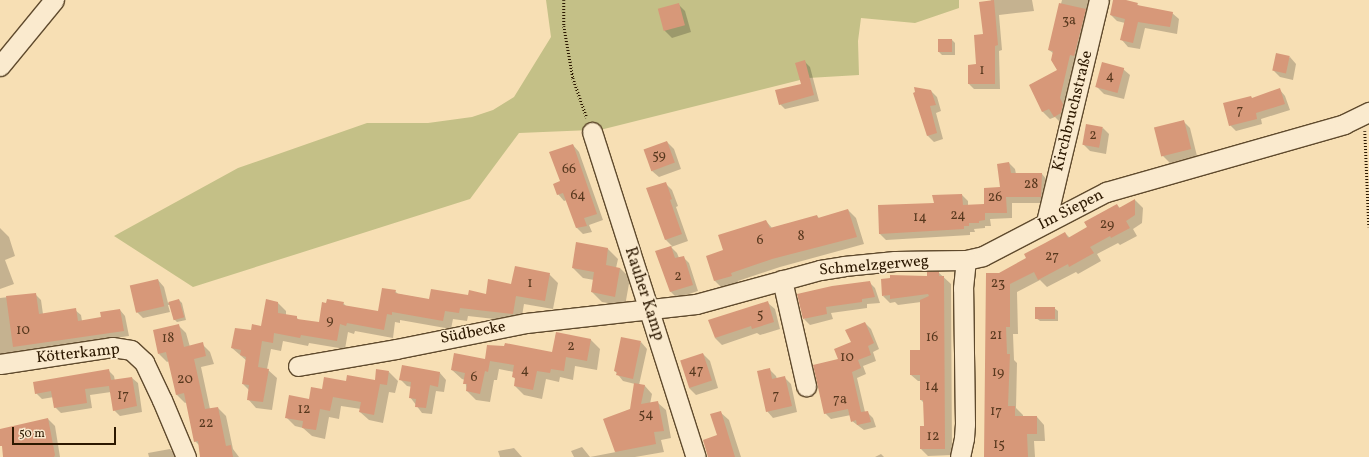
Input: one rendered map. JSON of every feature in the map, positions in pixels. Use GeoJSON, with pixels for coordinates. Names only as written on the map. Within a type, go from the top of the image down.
{"type":"FeatureCollection","features":[{"type":"Feature","properties":{"kind":"street"},"geometry":{"type":"LineString","coordinates":[[0,66],[54,0]]}},
{"type":"Feature","properties":{"kind":"street","name":"Kirchbruchstraße"},"geometry":{"type":"LineString","coordinates":[[1046,222],[1099,0]]}},
{"type":"Feature","properties":{"kind":"street","name":"Im Siepen"},"geometry":{"type":"LineString","coordinates":[[966,260],[998,250],[1046,222],[1106,192],[1344,124],[1366,114]]}},
{"type":"Feature","properties":{"kind":"street","name":"Rauher Kamp"},"geometry":{"type":"LineString","coordinates":[[592,132],[696,457]]}},
{"type":"Feature","properties":{"kind":"street"},"geometry":{"type":"LineString","coordinates":[[960,457],[965,424],[963,288],[966,260]]}},
{"type":"Feature","properties":{"kind":"street","name":"Schmelzgerweg"},"geometry":{"type":"LineString","coordinates":[[650,310],[696,304],[820,270],[850,265],[895,261],[966,260]]}},
{"type":"Feature","properties":{"kind":"street"},"geometry":{"type":"LineString","coordinates":[[782,280],[806,386]]}},
{"type":"Feature","properties":{"kind":"street","name":"Südbecke"},"geometry":{"type":"LineString","coordinates":[[298,366],[396,349],[526,323],[570,317],[650,310]]}},
{"type":"Feature","properties":{"kind":"street","name":"Kötterkamp"},"geometry":{"type":"LineString","coordinates":[[0,364],[112,347],[130,350],[144,362],[183,447],[186,457]]}},
{"type":"Feature","properties":{"kind":"path"},"geometry":{"type":"LineString","coordinates":[[564,0],[564,26],[573,78],[592,132]]}},
{"type":"Feature","properties":{"kind":"path"},"geometry":{"type":"LineString","coordinates":[[1366,114],[1369,227]]}},
{"type":"Feature","properties":{"kind":"shaded area"},"geometry":{"type":"Polygon","coordinates":[[[546,0],[959,0],[959,8],[915,23],[861,18],[858,41],[859,75],[808,78],[592,132],[591,130],[519,133],[470,199],[193,287],[114,236],[238,168],[367,123],[428,123],[472,117],[493,110],[514,97],[551,37],[546,0]]]}},
{"type":"Feature","properties":{"kind":"building"},"geometry":{"type":"Polygon","coordinates":[[[994,0],[998,45],[995,46],[995,84],[968,84],[968,65],[976,64],[974,35],[983,34],[979,2],[994,0]]]}},
{"type":"Feature","properties":{"kind":"building"},"geometry":{"type":"Polygon","coordinates":[[[1113,0],[1126,0],[1138,3],[1137,5],[1173,12],[1170,27],[1138,22],[1133,43],[1120,40],[1125,19],[1110,15],[1113,0]]]}},
{"type":"Feature","properties":{"kind":"building"},"geometry":{"type":"Polygon","coordinates":[[[679,3],[685,25],[664,31],[658,9],[679,3]]]}},
{"type":"Feature","properties":{"kind":"building"},"geometry":{"type":"Polygon","coordinates":[[[1059,3],[1086,9],[1074,56],[1070,55],[1060,98],[1063,104],[1061,113],[1054,117],[1049,109],[1042,112],[1029,85],[1057,70],[1051,60],[1053,51],[1048,50],[1059,3]]]}},
{"type":"Feature","properties":{"kind":"building"},"geometry":{"type":"Polygon","coordinates":[[[938,39],[952,39],[952,52],[938,52],[938,39]]]}},
{"type":"Feature","properties":{"kind":"building"},"geometry":{"type":"Polygon","coordinates":[[[1276,53],[1290,56],[1286,74],[1272,71],[1276,53]]]}},
{"type":"Feature","properties":{"kind":"building"},"geometry":{"type":"Polygon","coordinates":[[[805,60],[814,95],[779,105],[775,90],[801,84],[795,63],[805,60]]]}},
{"type":"Feature","properties":{"kind":"building"},"geometry":{"type":"Polygon","coordinates":[[[1102,62],[1124,68],[1117,93],[1095,87],[1102,62]]]}},
{"type":"Feature","properties":{"kind":"building"},"geometry":{"type":"Polygon","coordinates":[[[914,87],[931,90],[936,105],[930,106],[937,133],[927,136],[913,93],[915,92],[914,87]]]}},
{"type":"Feature","properties":{"kind":"building"},"geometry":{"type":"Polygon","coordinates":[[[1280,88],[1285,104],[1256,113],[1257,119],[1229,126],[1223,103],[1251,96],[1252,98],[1280,88]]]}},
{"type":"Feature","properties":{"kind":"building"},"geometry":{"type":"Polygon","coordinates":[[[1184,120],[1191,149],[1161,157],[1154,127],[1184,120]]]}},
{"type":"Feature","properties":{"kind":"building"},"geometry":{"type":"Polygon","coordinates":[[[1086,124],[1103,127],[1099,148],[1082,145],[1086,124]]]}},
{"type":"Feature","properties":{"kind":"building"},"geometry":{"type":"Polygon","coordinates":[[[667,141],[675,163],[651,171],[644,150],[667,141]]]}},
{"type":"Feature","properties":{"kind":"building"},"geometry":{"type":"Polygon","coordinates":[[[573,144],[597,214],[584,218],[587,226],[576,228],[563,193],[557,195],[553,184],[560,181],[549,152],[573,144]]]}},
{"type":"Feature","properties":{"kind":"building"},"geometry":{"type":"Polygon","coordinates":[[[1009,162],[1011,173],[1042,173],[1041,197],[1006,197],[1007,213],[985,213],[985,220],[979,221],[979,223],[969,223],[969,226],[964,226],[964,229],[879,234],[878,205],[934,203],[932,195],[962,194],[963,205],[984,204],[984,188],[1000,187],[997,164],[1009,162]]]}},
{"type":"Feature","properties":{"kind":"building"},"geometry":{"type":"Polygon","coordinates":[[[666,182],[672,199],[670,200],[682,234],[665,240],[646,188],[666,182]]]}},
{"type":"Feature","properties":{"kind":"building"},"geometry":{"type":"Polygon","coordinates":[[[1135,199],[1135,215],[1126,221],[1130,228],[1111,238],[1110,236],[1090,247],[1094,253],[1069,267],[1068,264],[1038,280],[1034,272],[1010,284],[1010,327],[1006,327],[1007,354],[1010,354],[1008,406],[1015,406],[1015,416],[1037,416],[1037,434],[1027,434],[1028,457],[984,457],[986,273],[999,273],[1026,258],[1024,254],[1065,232],[1068,238],[1087,227],[1084,222],[1117,204],[1119,208],[1135,199]]]}},
{"type":"Feature","properties":{"kind":"building"},"geometry":{"type":"Polygon","coordinates":[[[848,209],[857,237],[772,259],[731,273],[732,276],[714,281],[706,256],[723,250],[718,235],[766,220],[770,228],[817,215],[818,218],[848,209]]]}},
{"type":"Feature","properties":{"kind":"building"},"geometry":{"type":"Polygon","coordinates":[[[576,242],[608,248],[606,265],[620,268],[615,297],[591,292],[594,272],[572,268],[576,242]]]}},
{"type":"Feature","properties":{"kind":"building"},"geometry":{"type":"Polygon","coordinates":[[[671,246],[675,258],[684,256],[693,285],[670,292],[655,251],[671,246]]]}},
{"type":"Feature","properties":{"kind":"building"},"geometry":{"type":"Polygon","coordinates":[[[515,266],[550,273],[545,301],[516,296],[513,314],[460,308],[459,313],[445,311],[443,321],[392,312],[392,315],[387,314],[384,330],[347,323],[346,326],[340,324],[337,341],[301,335],[300,338],[274,333],[273,343],[262,341],[258,367],[269,369],[263,402],[247,400],[249,385],[242,384],[246,357],[240,355],[241,350],[231,348],[235,328],[251,330],[252,324],[261,326],[266,299],[278,302],[278,313],[297,316],[297,319],[319,322],[322,302],[326,303],[327,299],[344,302],[343,305],[378,311],[382,288],[396,290],[395,293],[429,299],[431,289],[468,295],[469,290],[486,294],[488,279],[511,284],[515,266]]]}},
{"type":"Feature","properties":{"kind":"building"},"geometry":{"type":"Polygon","coordinates":[[[939,271],[939,276],[944,276],[945,449],[920,449],[920,426],[924,426],[923,400],[920,400],[920,375],[910,375],[910,350],[920,350],[920,300],[929,296],[928,294],[890,299],[890,295],[882,296],[881,279],[890,278],[890,275],[927,276],[927,272],[939,271]]]}},
{"type":"Feature","properties":{"kind":"building"},"geometry":{"type":"Polygon","coordinates":[[[158,279],[164,306],[136,313],[130,286],[158,279]]]}},
{"type":"Feature","properties":{"kind":"building"},"geometry":{"type":"Polygon","coordinates":[[[870,281],[875,297],[862,299],[862,302],[826,307],[827,314],[803,319],[797,294],[832,286],[870,281]]]}},
{"type":"Feature","properties":{"kind":"building"},"geometry":{"type":"Polygon","coordinates":[[[36,293],[39,314],[76,308],[78,321],[101,317],[100,312],[120,309],[124,331],[13,347],[6,296],[36,293]]]}},
{"type":"Feature","properties":{"kind":"building"},"geometry":{"type":"Polygon","coordinates":[[[179,299],[184,317],[174,320],[168,302],[179,299]]]}},
{"type":"Feature","properties":{"kind":"building"},"geometry":{"type":"Polygon","coordinates":[[[768,301],[774,322],[752,329],[751,326],[715,338],[708,320],[768,301]]]}},
{"type":"Feature","properties":{"kind":"building"},"geometry":{"type":"Polygon","coordinates":[[[1035,307],[1055,307],[1055,319],[1035,319],[1035,307]]]}},
{"type":"Feature","properties":{"kind":"building"},"geometry":{"type":"Polygon","coordinates":[[[865,322],[874,343],[868,346],[871,355],[858,360],[861,368],[852,372],[861,412],[868,411],[871,422],[857,425],[856,420],[851,422],[848,409],[824,414],[813,365],[838,359],[834,349],[851,342],[845,330],[865,322]]]}},
{"type":"Feature","properties":{"kind":"building"},"geometry":{"type":"Polygon","coordinates":[[[179,324],[184,347],[203,342],[206,356],[194,359],[205,409],[218,407],[226,446],[231,445],[233,457],[200,457],[198,441],[194,442],[184,393],[176,395],[166,352],[158,354],[153,330],[179,324]]]}},
{"type":"Feature","properties":{"kind":"building"},"geometry":{"type":"Polygon","coordinates":[[[556,332],[591,339],[587,361],[566,357],[564,371],[551,369],[550,373],[537,371],[533,390],[514,386],[515,378],[512,377],[514,365],[490,361],[488,372],[485,371],[480,394],[466,391],[467,384],[463,384],[465,373],[451,370],[454,353],[485,359],[487,345],[504,346],[505,343],[552,352],[556,332]]]}},
{"type":"Feature","properties":{"kind":"building"},"geometry":{"type":"Polygon","coordinates":[[[621,337],[641,341],[633,379],[616,375],[617,372],[614,371],[621,337]]]}},
{"type":"Feature","properties":{"kind":"building"},"geometry":{"type":"Polygon","coordinates":[[[703,353],[712,381],[689,388],[680,360],[703,353]]]}},
{"type":"Feature","properties":{"kind":"building"},"geometry":{"type":"Polygon","coordinates":[[[402,365],[440,372],[438,387],[430,385],[426,408],[415,407],[416,399],[409,398],[411,382],[399,380],[402,365]]]}},
{"type":"Feature","properties":{"kind":"building"},"geometry":{"type":"Polygon","coordinates":[[[770,368],[772,379],[785,376],[792,406],[766,412],[757,371],[770,368]]]}},
{"type":"Feature","properties":{"kind":"building"},"geometry":{"type":"Polygon","coordinates":[[[109,369],[111,380],[132,377],[137,406],[113,411],[109,386],[85,389],[87,403],[54,408],[51,391],[35,394],[33,382],[109,369]]]}},
{"type":"Feature","properties":{"kind":"building"},"geometry":{"type":"Polygon","coordinates":[[[376,369],[389,371],[387,385],[380,384],[374,415],[359,412],[361,402],[333,397],[330,411],[320,409],[316,430],[302,428],[303,421],[285,418],[289,395],[309,399],[311,387],[322,389],[324,377],[346,381],[347,375],[375,380],[376,369]]]}},
{"type":"Feature","properties":{"kind":"building"},"geometry":{"type":"Polygon","coordinates":[[[634,383],[645,385],[641,404],[658,401],[664,431],[654,432],[656,444],[615,452],[603,419],[630,409],[634,383]]]}},
{"type":"Feature","properties":{"kind":"building"},"geometry":{"type":"Polygon","coordinates":[[[721,411],[735,457],[708,457],[703,440],[717,435],[710,414],[721,411]]]}},
{"type":"Feature","properties":{"kind":"building"},"geometry":{"type":"Polygon","coordinates":[[[48,418],[55,455],[54,457],[3,457],[2,446],[0,446],[0,429],[48,418]]]}}]}
